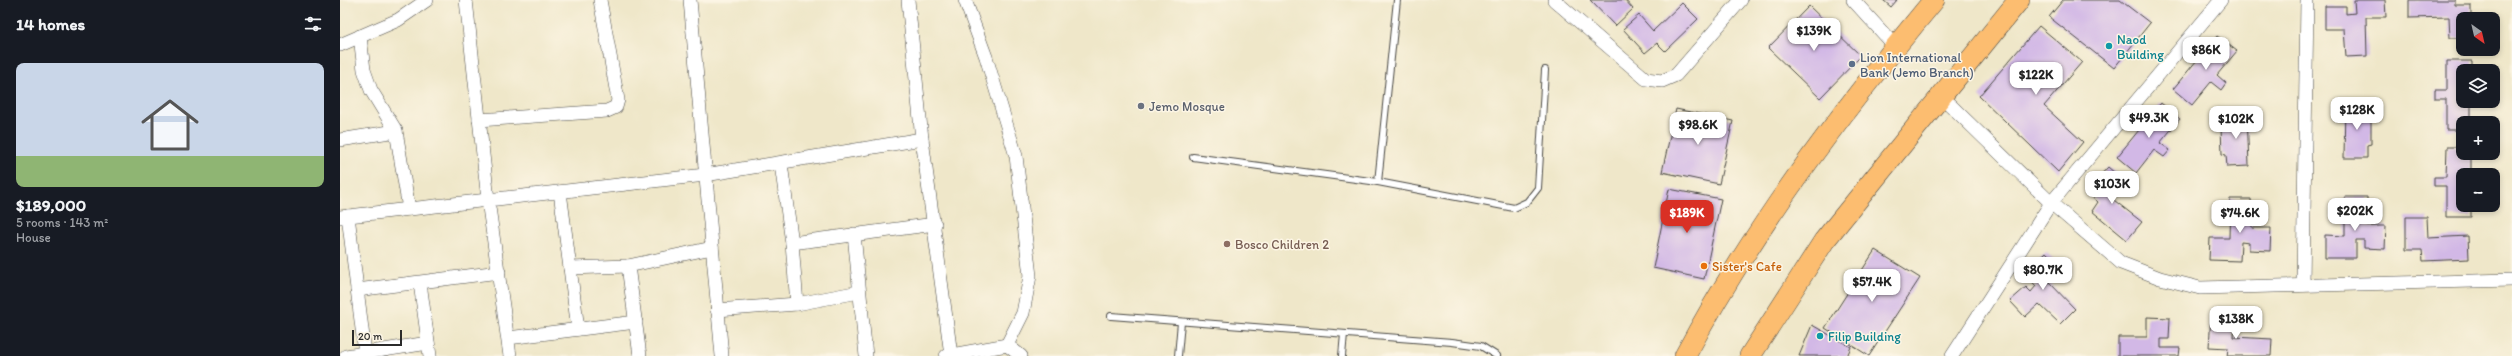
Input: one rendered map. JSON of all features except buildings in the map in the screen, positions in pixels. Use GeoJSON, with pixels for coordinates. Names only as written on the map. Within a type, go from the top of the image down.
{"type":"FeatureCollection","features":[{"type":"Feature","properties":{"kind":"main road"},"geometry":{"type":"LineString","coordinates":[[1685,356],[1757,236],[1826,138],[1895,46],[1934,0]]}},
{"type":"Feature","properties":{"kind":"main road"},"geometry":{"type":"LineString","coordinates":[[1750,356],[1824,240],[2019,0]]}},
{"type":"Feature","properties":{"kind":"street"},"geometry":{"type":"LineString","coordinates":[[340,45],[398,20],[427,0]]}},
{"type":"Feature","properties":{"kind":"street"},"geometry":{"type":"LineString","coordinates":[[466,0],[488,200],[510,356]]}},
{"type":"Feature","properties":{"kind":"street"},"geometry":{"type":"LineString","coordinates":[[480,120],[607,111],[616,107],[618,100],[600,0]]}},
{"type":"Feature","properties":{"kind":"street"},"geometry":{"type":"LineString","coordinates":[[690,0],[704,175],[722,356]]}},
{"type":"Feature","properties":{"kind":"street"},"geometry":{"type":"LineString","coordinates":[[908,0],[922,139],[935,224],[949,355],[1007,345],[1021,356]]}},
{"type":"Feature","properties":{"kind":"street"},"geometry":{"type":"LineString","coordinates":[[965,0],[986,57],[1016,156],[1030,276],[1023,313],[1007,345]]}},
{"type":"Feature","properties":{"kind":"street"},"geometry":{"type":"LineString","coordinates":[[1554,0],[1646,79],[1662,81],[1676,74],[1741,0]]}},
{"type":"Feature","properties":{"kind":"street"},"geometry":{"type":"LineString","coordinates":[[1853,0],[1895,46]]}},
{"type":"Feature","properties":{"kind":"street"},"geometry":{"type":"LineString","coordinates":[[1952,356],[2051,203],[2221,0]]}},
{"type":"Feature","properties":{"kind":"street"},"geometry":{"type":"LineString","coordinates":[[2303,285],[2307,0]]}},
{"type":"Feature","properties":{"kind":"street"},"geometry":{"type":"LineString","coordinates":[[360,36],[364,70],[371,90],[396,131],[409,209]]}},
{"type":"Feature","properties":{"kind":"street"},"geometry":{"type":"LineString","coordinates":[[1941,96],[2051,203],[2121,263],[2160,278],[2200,288],[2512,280]]}},
{"type":"Feature","properties":{"kind":"street"},"geometry":{"type":"LineString","coordinates":[[340,140],[396,131]]}},
{"type":"Feature","properties":{"kind":"street"},"geometry":{"type":"LineString","coordinates":[[365,353],[357,290],[344,217],[704,175],[781,164],[922,139]]}},
{"type":"Feature","properties":{"kind":"street"},"geometry":{"type":"LineString","coordinates":[[781,164],[792,243],[797,304]]}},
{"type":"Feature","properties":{"kind":"street"},"geometry":{"type":"LineString","coordinates":[[560,192],[578,329]]}},
{"type":"Feature","properties":{"kind":"street"},"geometry":{"type":"LineString","coordinates":[[792,243],[935,224]]}},
{"type":"Feature","properties":{"kind":"street"},"geometry":{"type":"LineString","coordinates":[[854,234],[866,356]]}},
{"type":"Feature","properties":{"kind":"street"},"geometry":{"type":"LineString","coordinates":[[570,268],[628,266],[712,248]]}},
{"type":"Feature","properties":{"kind":"street"},"geometry":{"type":"LineString","coordinates":[[628,266],[640,356]]}},
{"type":"Feature","properties":{"kind":"street"},"geometry":{"type":"LineString","coordinates":[[357,290],[499,272]]}},
{"type":"Feature","properties":{"kind":"street"},"geometry":{"type":"LineString","coordinates":[[346,356],[365,353],[429,350],[420,283]]}},
{"type":"Feature","properties":{"kind":"street"},"geometry":{"type":"LineString","coordinates":[[718,310],[797,304],[859,292]]}},
{"type":"Feature","properties":{"kind":"street"},"geometry":{"type":"LineString","coordinates":[[508,338],[636,322]]}},
{"type":"Feature","properties":{"kind":"lane"},"geometry":{"type":"LineString","coordinates":[[1378,182],[1397,0]]}},
{"type":"Feature","properties":{"kind":"lane"},"geometry":{"type":"LineString","coordinates":[[1193,157],[1378,182],[1514,208],[1527,202],[1538,188],[1545,70]]}},
{"type":"Feature","properties":{"kind":"lane"},"geometry":{"type":"LineString","coordinates":[[1111,316],[1481,346],[1497,356]]}},
{"type":"Feature","properties":{"kind":"lane"},"geometry":{"type":"LineString","coordinates":[[1178,356],[1180,322]]}},
{"type":"Feature","properties":{"kind":"lane"},"geometry":{"type":"LineString","coordinates":[[1342,356],[1344,334]]}},
{"type":"Feature","properties":{"kind":"place","name":"Naod Building"},"geometry":{"type":"Point","coordinates":[2109,46]}},
{"type":"Feature","properties":{"kind":"place","name":"Lion International Bank (Jemo Branch)"},"geometry":{"type":"Point","coordinates":[1852,64]}},
{"type":"Feature","properties":{"kind":"place","name":"Jemo Mosque"},"geometry":{"type":"Point","coordinates":[1141,106]}},
{"type":"Feature","properties":{"kind":"place","name":"Bosco Children 2"},"geometry":{"type":"Point","coordinates":[1227,244]}},
{"type":"Feature","properties":{"kind":"place","name":"Sister's Cafe"},"geometry":{"type":"Point","coordinates":[1704,266]}},
{"type":"Feature","properties":{"kind":"place","name":"Filip Building"},"geometry":{"type":"Point","coordinates":[1820,336]}}]}
